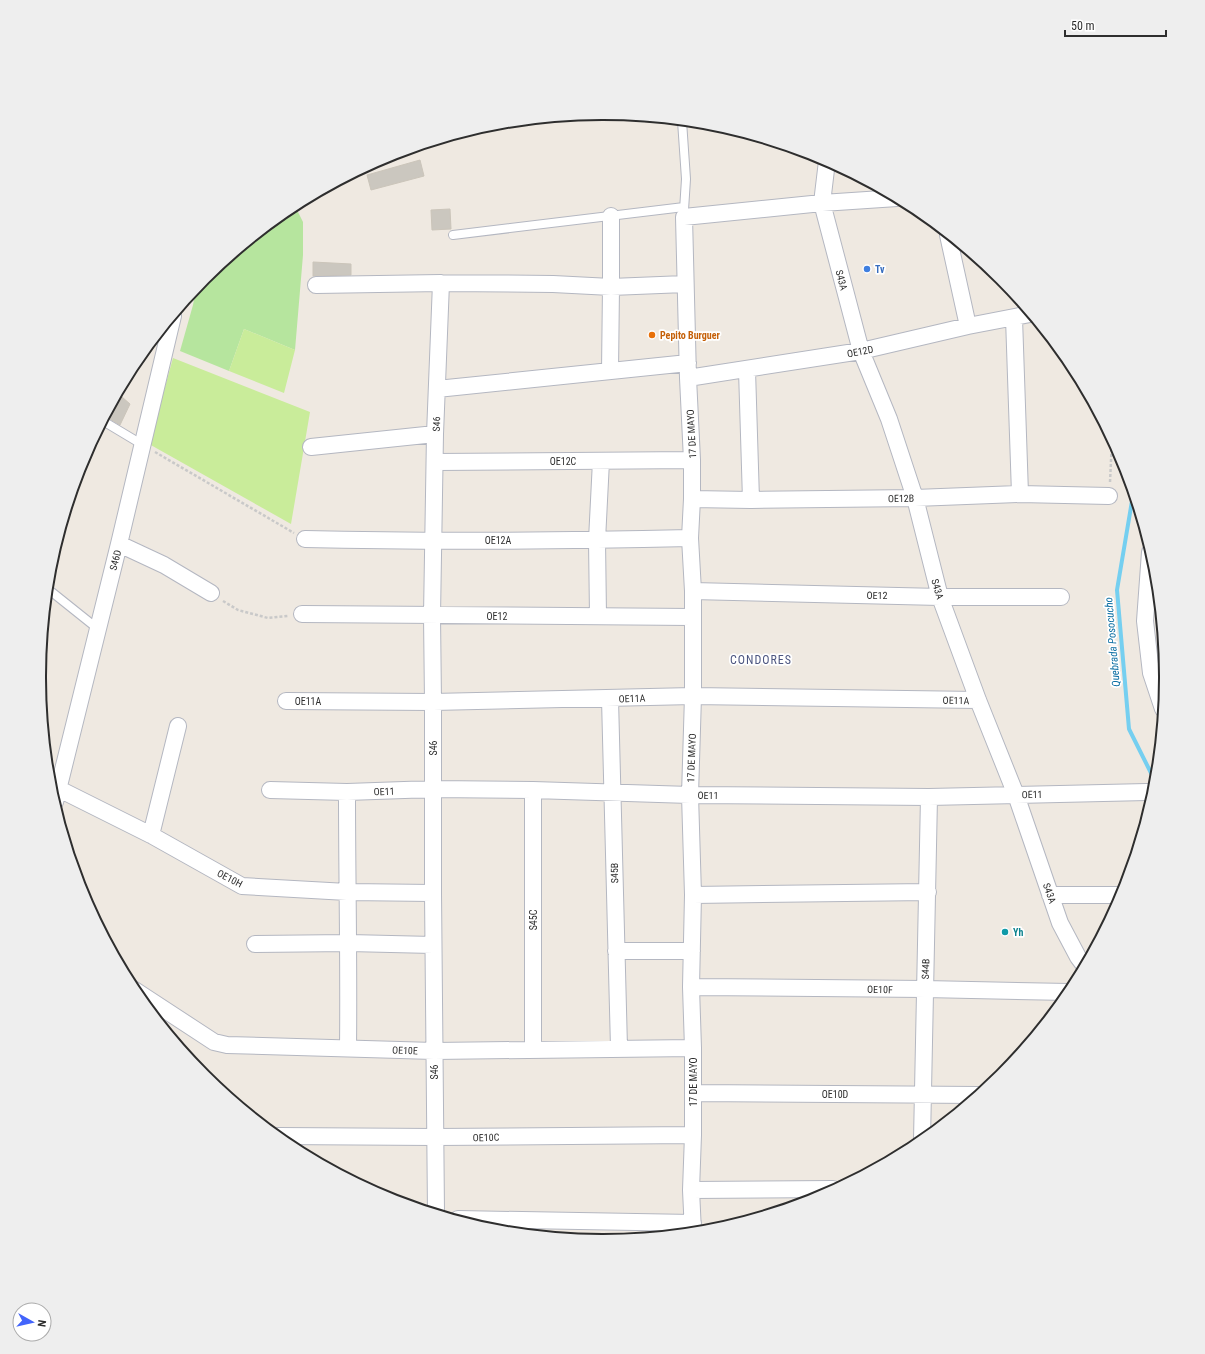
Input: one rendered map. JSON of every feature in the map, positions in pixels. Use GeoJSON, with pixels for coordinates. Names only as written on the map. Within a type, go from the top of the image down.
{"type":"FeatureCollection","features":[{"type":"Feature","properties":{"kind":"street"},"geometry":{"type":"LineString","coordinates":[[822,203],[826,168]]}},
{"type":"Feature","properties":{"kind":"street"},"geometry":{"type":"LineString","coordinates":[[684,212],[887,199]]}},
{"type":"Feature","properties":{"kind":"street","name":"S43A"},"geometry":{"type":"LineString","coordinates":[[822,203],[861,351],[889,419],[915,498],[940,597],[978,700],[1016,795],[1060,923],[1081,961]]}},
{"type":"Feature","properties":{"kind":"street","name":"17 DE MAYO"},"geometry":{"type":"LineString","coordinates":[[684,212],[685,284],[692,460],[690,538],[693,591],[693,696],[690,795],[693,895],[691,987],[693,1048],[693,1134],[691,1190],[693,1226]]}},
{"type":"Feature","properties":{"kind":"street"},"geometry":{"type":"LineString","coordinates":[[610,216],[612,287],[610,371]]}},
{"type":"Feature","properties":{"kind":"street"},"geometry":{"type":"LineString","coordinates":[[950,242],[968,326]]}},
{"type":"Feature","properties":{"kind":"street"},"geometry":{"type":"LineString","coordinates":[[316,285],[440,283],[553,284],[612,287],[685,284]]}},
{"type":"Feature","properties":{"kind":"street","name":"S46"},"geometry":{"type":"LineString","coordinates":[[436,1208],[434,1137],[432,616],[440,283]]}},
{"type":"Feature","properties":{"kind":"street","name":"OE12D"},"geometry":{"type":"LineString","coordinates":[[437,389],[610,371],[747,370],[861,351],[968,326],[1025,315]]}},
{"type":"Feature","properties":{"kind":"street"},"geometry":{"type":"LineString","coordinates":[[1014,318],[1020,494]]}},
{"type":"Feature","properties":{"kind":"street","name":"S46D"},"geometry":{"type":"LineString","coordinates":[[56,782],[98,629],[171,326]]}},
{"type":"Feature","properties":{"kind":"street"},"geometry":{"type":"LineString","coordinates":[[747,370],[751,500]]}},
{"type":"Feature","properties":{"kind":"street"},"geometry":{"type":"LineString","coordinates":[[311,447],[436,434]]}},
{"type":"Feature","properties":{"kind":"street","name":"OE12C"},"geometry":{"type":"LineString","coordinates":[[435,462],[692,460]]}},
{"type":"Feature","properties":{"kind":"street"},"geometry":{"type":"LineString","coordinates":[[598,616],[597,540],[601,461]]}},
{"type":"Feature","properties":{"kind":"street","name":"OE12B"},"geometry":{"type":"LineString","coordinates":[[692,499],[751,500],[915,498],[1020,494],[1109,496]]}},
{"type":"Feature","properties":{"kind":"street","name":"OE12A"},"geometry":{"type":"LineString","coordinates":[[305,539],[597,540],[690,538]]}},
{"type":"Feature","properties":{"kind":"street"},"geometry":{"type":"LineString","coordinates":[[119,544],[164,565],[211,594]]}},
{"type":"Feature","properties":{"kind":"street"},"geometry":{"type":"LineString","coordinates":[[1149,572],[1145,621],[1151,673],[1158,696]]}},
{"type":"Feature","properties":{"kind":"street","name":"OE12"},"geometry":{"type":"LineString","coordinates":[[693,591],[940,597],[1061,597]]}},
{"type":"Feature","properties":{"kind":"street","name":"OE12"},"geometry":{"type":"LineString","coordinates":[[302,614],[692,617]]}},
{"type":"Feature","properties":{"kind":"street","name":"OE11A"},"geometry":{"type":"LineString","coordinates":[[286,701],[433,702],[693,696],[978,700]]}},
{"type":"Feature","properties":{"kind":"street","name":"S45B"},"geometry":{"type":"LineString","coordinates":[[610,699],[619,1048]]}},
{"type":"Feature","properties":{"kind":"street"},"geometry":{"type":"LineString","coordinates":[[151,835],[178,726]]}},
{"type":"Feature","properties":{"kind":"street","name":"OE11"},"geometry":{"type":"LineString","coordinates":[[270,790],[347,792],[433,789],[533,790],[690,795],[929,797],[1147,792]]}},
{"type":"Feature","properties":{"kind":"street","name":"S45C"},"geometry":{"type":"LineString","coordinates":[[533,790],[533,1050]]}},
{"type":"Feature","properties":{"kind":"street"},"geometry":{"type":"LineString","coordinates":[[347,792],[347,892],[349,943],[348,1048]]}},
{"type":"Feature","properties":{"kind":"street","name":"OE10H"},"geometry":{"type":"LineString","coordinates":[[59,793],[151,835],[242,886],[347,892],[433,893]]}},
{"type":"Feature","properties":{"kind":"street","name":"S44B"},"geometry":{"type":"LineString","coordinates":[[922,1133],[929,797]]}},
{"type":"Feature","properties":{"kind":"street"},"geometry":{"type":"LineString","coordinates":[[693,895],[928,892]]}},
{"type":"Feature","properties":{"kind":"street"},"geometry":{"type":"LineString","coordinates":[[1050,895],[1115,895]]}},
{"type":"Feature","properties":{"kind":"street"},"geometry":{"type":"LineString","coordinates":[[255,944],[349,943],[433,945]]}},
{"type":"Feature","properties":{"kind":"street"},"geometry":{"type":"LineString","coordinates":[[616,951],[692,952]]}},
{"type":"Feature","properties":{"kind":"street","name":"OE10F"},"geometry":{"type":"LineString","coordinates":[[691,987],[1061,992]]}},
{"type":"Feature","properties":{"kind":"street","name":"OE10E"},"geometry":{"type":"LineString","coordinates":[[150,1000],[214,1042],[227,1046],[434,1050],[693,1048]]}},
{"type":"Feature","properties":{"kind":"street","name":"OE10D"},"geometry":{"type":"LineString","coordinates":[[693,1093],[969,1095]]}},
{"type":"Feature","properties":{"kind":"street","name":"OE10C"},"geometry":{"type":"LineString","coordinates":[[288,1136],[434,1137],[693,1134]]}},
{"type":"Feature","properties":{"kind":"street"},"geometry":{"type":"LineString","coordinates":[[691,1190],[819,1189]]}},
{"type":"Feature","properties":{"kind":"street"},"geometry":{"type":"LineString","coordinates":[[480,1220],[683,1228]]}},
{"type":"Feature","properties":{"kind":"lane"},"geometry":{"type":"LineString","coordinates":[[453,235],[610,216],[684,212],[686,179],[682,126]]}},
{"type":"Feature","properties":{"kind":"lane"},"geometry":{"type":"LineString","coordinates":[[107,424],[143,445]]}},
{"type":"Feature","properties":{"kind":"lane"},"geometry":{"type":"LineString","coordinates":[[53,593],[98,629]]}},
{"type":"Feature","properties":{"kind":"path"},"geometry":{"type":"LineString","coordinates":[[143,445],[305,539]]}},
{"type":"Feature","properties":{"kind":"path"},"geometry":{"type":"LineString","coordinates":[[1109,496],[1111,452]]}},
{"type":"Feature","properties":{"kind":"path"},"geometry":{"type":"LineString","coordinates":[[211,594],[238,610],[268,618],[302,614]]}},
{"type":"Feature","properties":{"kind":"green space"},"geometry":{"type":"Polygon","coordinates":[[[298,211],[303,222],[303,255],[295,350],[244,329],[229,371],[180,351],[194,299],[209,283],[264,235],[298,211]]]}},
{"type":"Feature","properties":{"kind":"green space"},"geometry":{"type":"Polygon","coordinates":[[[244,329],[295,350],[284,393],[229,371],[244,329]]]}},
{"type":"Feature","properties":{"kind":"green space"},"geometry":{"type":"Polygon","coordinates":[[[173,358],[310,412],[291,524],[149,444],[173,358]]]}},
{"type":"Feature","properties":{"kind":"building"},"geometry":{"type":"Polygon","coordinates":[[[420,160],[424,176],[371,190],[367,175],[420,160]]]}},
{"type":"Feature","properties":{"kind":"building"},"geometry":{"type":"Polygon","coordinates":[[[450,209],[451,229],[432,230],[431,210],[450,209]]]}},
{"type":"Feature","properties":{"kind":"building"},"geometry":{"type":"Polygon","coordinates":[[[313,262],[351,264],[351,275],[313,276],[313,262]]]}},
{"type":"Feature","properties":{"kind":"building"},"geometry":{"type":"Polygon","coordinates":[[[122,397],[130,404],[120,425],[110,419],[122,397]]]}},
{"type":"Feature","properties":{"kind":"waterway","name":"Quebrada Posocucho"},"geometry":{"type":"LineString","coordinates":[[1131,505],[1117,590],[1129,729],[1150,772]]}},
{"type":"Feature","properties":{"kind":"place","name":"Tv"},"geometry":{"type":"Point","coordinates":[867,269]}},
{"type":"Feature","properties":{"kind":"place","name":"Pepito Burguer"},"geometry":{"type":"Point","coordinates":[652,335]}},
{"type":"Feature","properties":{"kind":"place","name":"Yh"},"geometry":{"type":"Point","coordinates":[1005,932]}},
{"type":"Feature","properties":{"kind":"district","name":"CONDORES"},"geometry":{"type":"Point","coordinates":[761,660]}}]}
